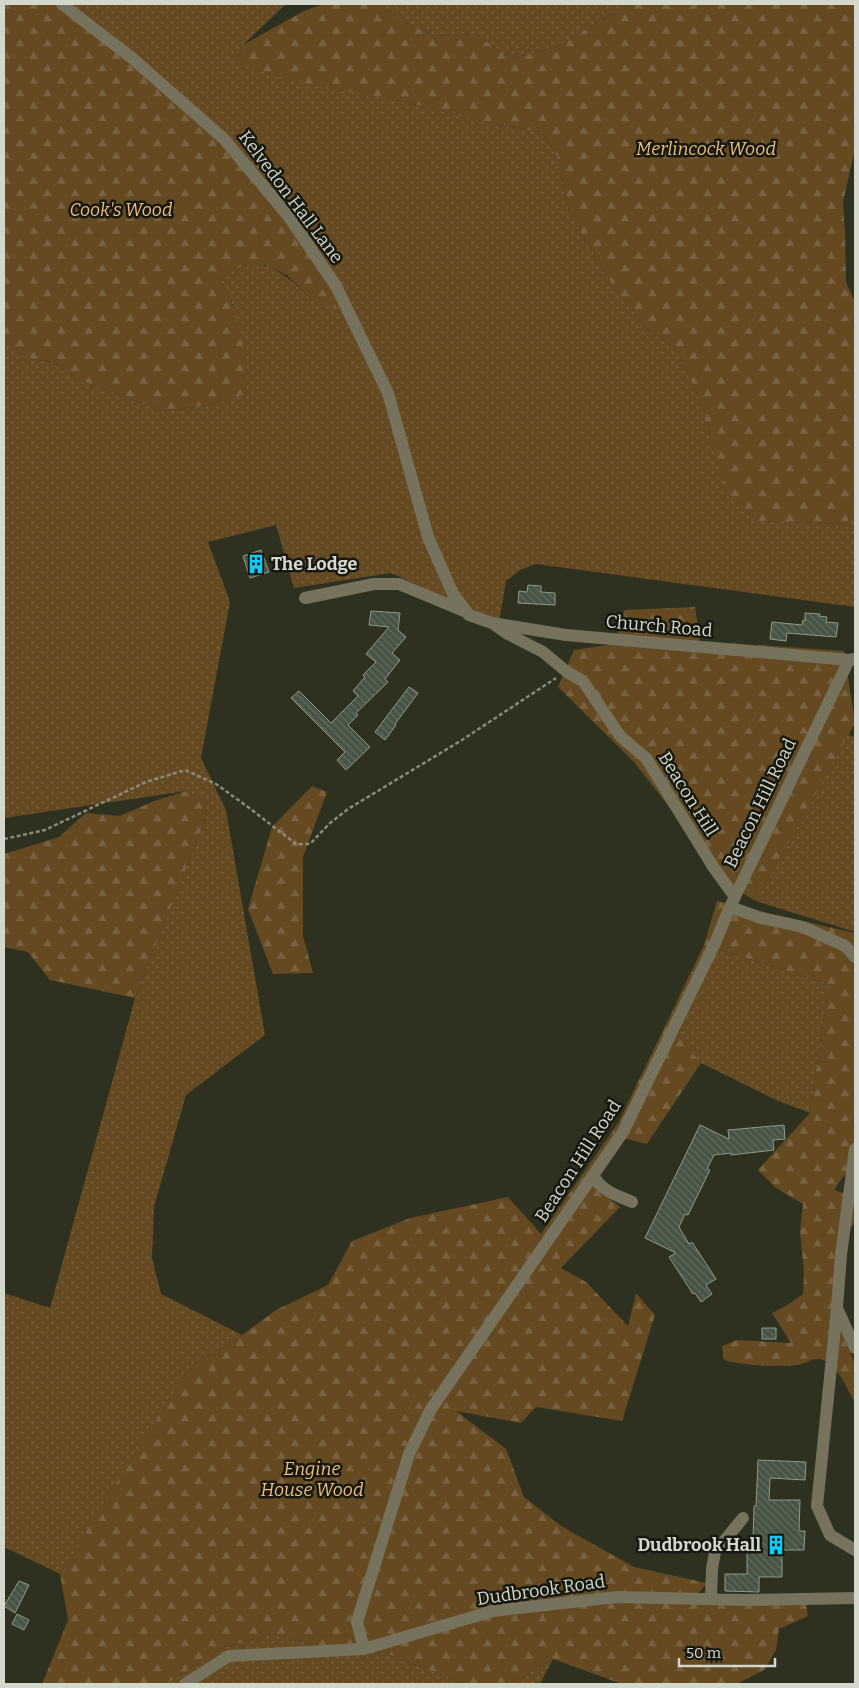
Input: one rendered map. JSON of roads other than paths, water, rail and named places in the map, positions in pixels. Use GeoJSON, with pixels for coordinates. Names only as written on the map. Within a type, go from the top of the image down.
{"type":"FeatureCollection","features":[{"type":"Feature","properties":{"kind":"street","name":"Kelvedon Hall Lane"},"geometry":{"type":"LineString","coordinates":[[62,4],[132,58],[224,139],[289,217],[336,286],[388,393],[428,537],[453,594],[464,611]]}},
{"type":"Feature","properties":{"kind":"street","name":"Church Road"},"geometry":{"type":"LineString","coordinates":[[305,598],[374,584],[399,584],[464,611],[474,618],[566,636],[852,659]]}},
{"type":"Feature","properties":{"kind":"street","name":"Beacon Hill"},"geometry":{"type":"LineString","coordinates":[[492,623],[508,634],[543,652],[567,672],[583,680],[620,736],[646,758],[714,868],[732,902]]}},
{"type":"Feature","properties":{"kind":"street","name":"Beacon Hill Road"},"geometry":{"type":"LineString","coordinates":[[364,1649],[357,1622],[410,1454],[432,1409],[623,1132],[715,943],[732,902],[852,659]]}},
{"type":"Feature","properties":{"kind":"street"},"geometry":{"type":"LineString","coordinates":[[732,902],[761,918],[803,928],[845,946],[855,958]]}},
{"type":"Feature","properties":{"kind":"street"},"geometry":{"type":"LineString","coordinates":[[855,1149],[841,1255],[817,1506],[830,1535],[855,1550]]}},
{"type":"Feature","properties":{"kind":"street"},"geometry":{"type":"LineString","coordinates":[[593,1175],[598,1184],[604,1189],[632,1202]]}},
{"type":"Feature","properties":{"kind":"street"},"geometry":{"type":"LineString","coordinates":[[837,1308],[855,1348]]}},
{"type":"Feature","properties":{"kind":"street"},"geometry":{"type":"LineString","coordinates":[[711,1599],[712,1559],[715,1552],[743,1518]]}},
{"type":"Feature","properties":{"kind":"street","name":"Dudbrook Road"},"geometry":{"type":"LineString","coordinates":[[185,1684],[229,1656],[364,1649],[494,1611],[616,1598],[855,1598]]}},
{"type":"Feature","properties":{"kind":"place","name":"The Lodge"},"geometry":{"type":"Point","coordinates":[256,564]}},
{"type":"Feature","properties":{"kind":"place","name":"Dudbrook Hall"},"geometry":{"type":"Point","coordinates":[776,1545]}},
{"type":"Feature","properties":{"kind":"park label","name":"Merlincock Wood"},"geometry":{"type":"Point","coordinates":[706,149]}},
{"type":"Feature","properties":{"kind":"park label","name":"Cook's Wood"},"geometry":{"type":"Point","coordinates":[121,210]}},
{"type":"Feature","properties":{"kind":"park label","name":"Engine House Wood"},"geometry":{"type":"Point","coordinates":[312,1479]}}]}
